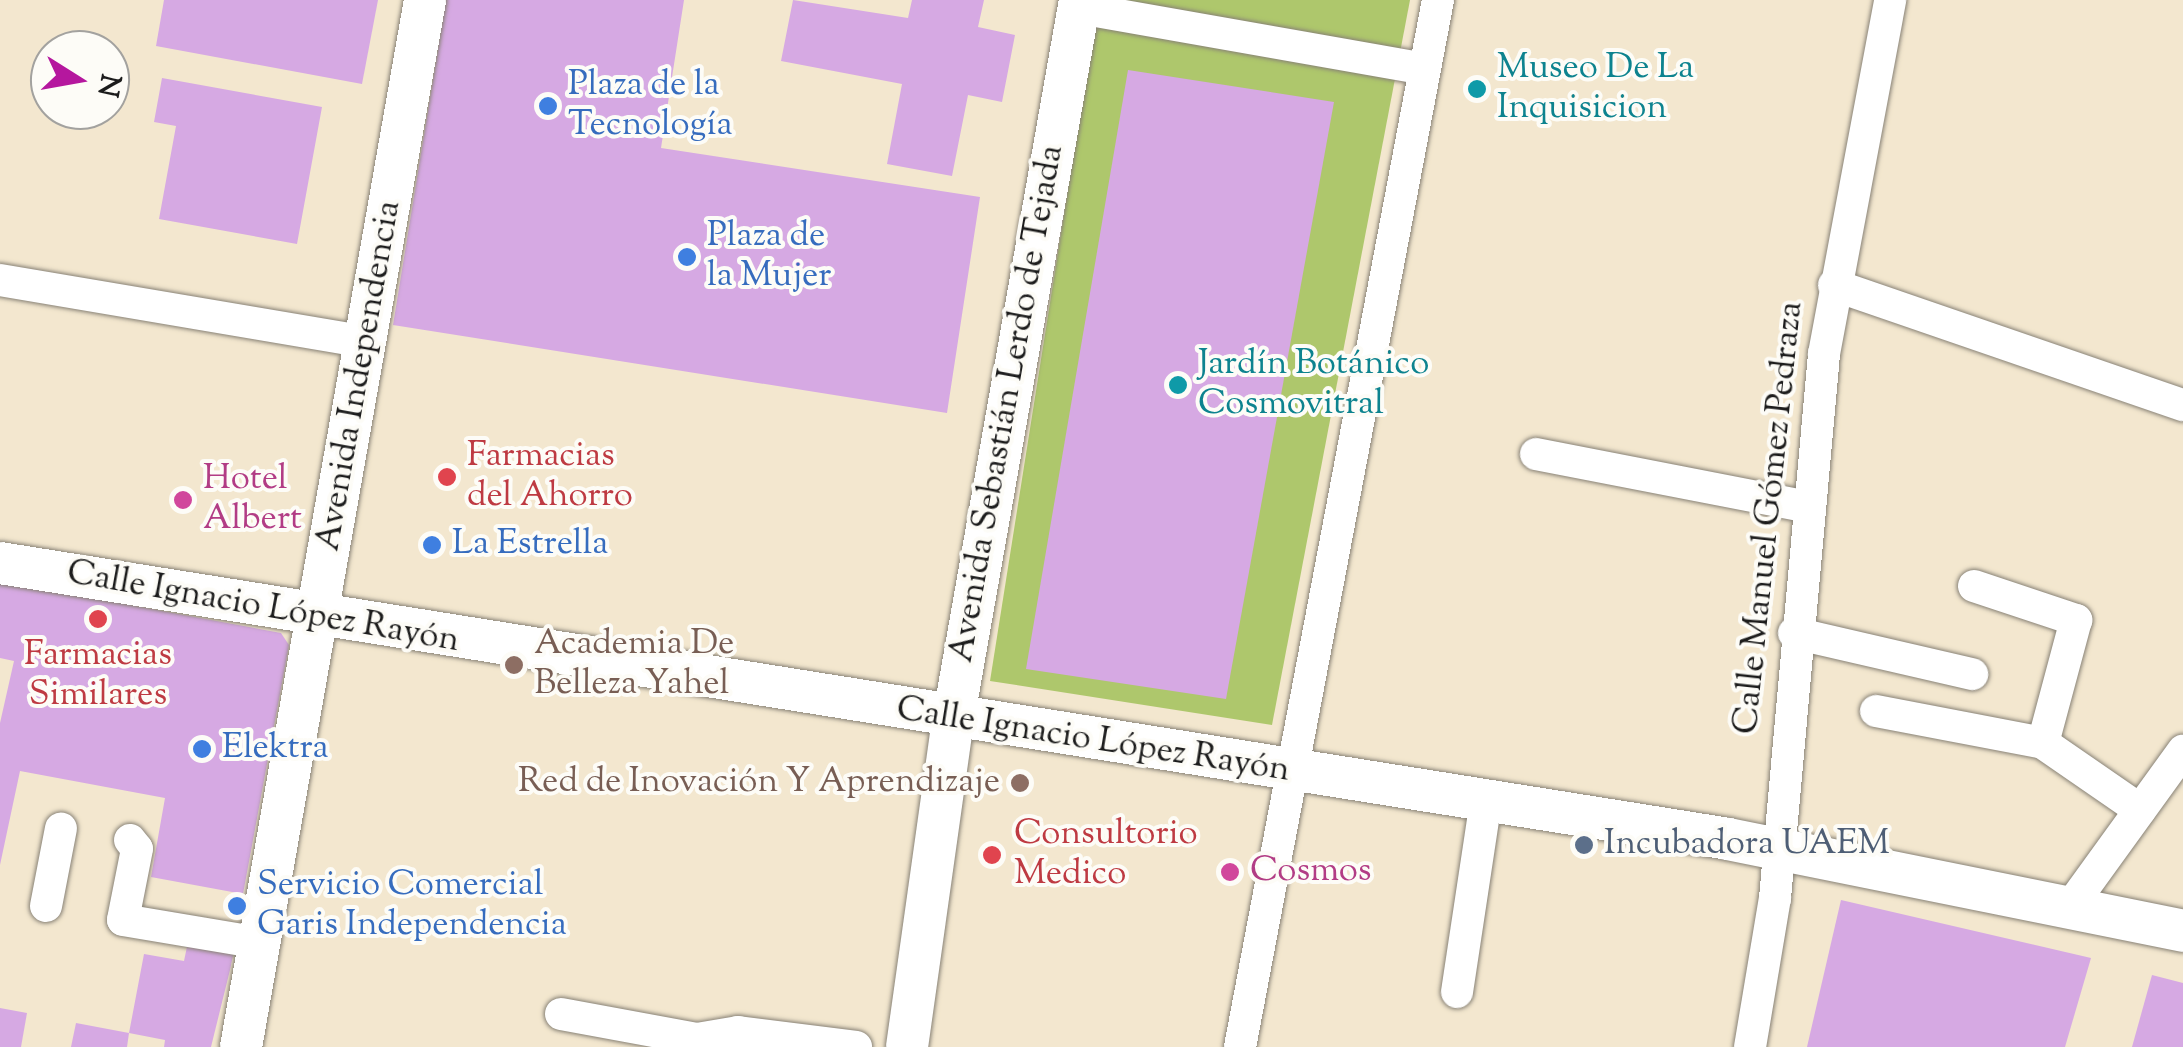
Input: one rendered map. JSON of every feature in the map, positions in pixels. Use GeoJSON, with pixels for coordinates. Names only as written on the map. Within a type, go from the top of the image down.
{"type":"FeatureCollection","features":[{"type":"Feature","properties":{"kind":"main road","name":"Avenida Independencia"},"geometry":{"type":"LineString","coordinates":[[241,1047],[425,0]]}},
{"type":"Feature","properties":{"kind":"main road","name":"Avenida Sebastián Lerdo de Tejada"},"geometry":{"type":"LineString","coordinates":[[907,1047],[953,721],[1080,4]]}},
{"type":"Feature","properties":{"kind":"main road","name":"Calle Ignacio López Rayón"},"geometry":{"type":"LineString","coordinates":[[0,563],[953,721],[1780,848],[2183,931]]}},
{"type":"Feature","properties":{"kind":"street"},"geometry":{"type":"LineString","coordinates":[[1240,1047],[1438,0]]}},
{"type":"Feature","properties":{"kind":"street","name":"Calle Manuel Gómez Pedraza"},"geometry":{"type":"LineString","coordinates":[[1750,1047],[1780,848],[1794,633],[1834,285],[1890,0]]}},
{"type":"Feature","properties":{"kind":"street"},"geometry":{"type":"LineString","coordinates":[[1080,4],[1424,69]]}},
{"type":"Feature","properties":{"kind":"street"},"geometry":{"type":"LineString","coordinates":[[0,280],[366,342]]}},
{"type":"Feature","properties":{"kind":"street"},"geometry":{"type":"LineString","coordinates":[[1834,285],[2183,405]]}},
{"type":"Feature","properties":{"kind":"street"},"geometry":{"type":"LineString","coordinates":[[1536,454],[1808,507]]}},
{"type":"Feature","properties":{"kind":"street"},"geometry":{"type":"LineString","coordinates":[[1974,586],[2076,620],[2043,743]]}},
{"type":"Feature","properties":{"kind":"street"},"geometry":{"type":"LineString","coordinates":[[1794,633],[1972,674]]}},
{"type":"Feature","properties":{"kind":"street"},"geometry":{"type":"LineString","coordinates":[[1876,711],[2043,743],[2140,810]]}},
{"type":"Feature","properties":{"kind":"street"},"geometry":{"type":"LineString","coordinates":[[2070,907],[2183,751]]}},
{"type":"Feature","properties":{"kind":"street"},"geometry":{"type":"LineString","coordinates":[[1457,992],[1486,801]]}},
{"type":"Feature","properties":{"kind":"street"},"geometry":{"type":"LineString","coordinates":[[46,906],[62,828]]}},
{"type":"Feature","properties":{"kind":"street"},"geometry":{"type":"LineString","coordinates":[[130,840],[136,850],[123,920],[260,943]]}},
{"type":"Feature","properties":{"kind":"street"},"geometry":{"type":"LineString","coordinates":[[562,1014],[697,1039],[856,1047]]}},
{"type":"Feature","properties":{"kind":"green space"},"geometry":{"type":"Polygon","coordinates":[[[1098,0],[1410,0],[1272,725],[990,681],[1098,0]]]}},
{"type":"Feature","properties":{"kind":"building"},"geometry":{"type":"Polygon","coordinates":[[[164,0],[378,0],[362,84],[156,46],[164,0]]]}},
{"type":"Feature","properties":{"kind":"building"},"geometry":{"type":"Polygon","coordinates":[[[446,0],[684,0],[661,148],[980,197],[947,413],[393,325],[446,0]]]}},
{"type":"Feature","properties":{"kind":"building"},"geometry":{"type":"Polygon","coordinates":[[[793,0],[908,18],[912,0],[984,0],[978,27],[1015,35],[1002,102],[968,95],[952,176],[887,164],[902,84],[781,61],[793,0]]]}},
{"type":"Feature","properties":{"kind":"building","name":"Jardín Botánico Cosmovitral"},"geometry":{"type":"Polygon","coordinates":[[[1128,70],[1334,102],[1226,699],[1026,669],[1128,70]]]}},
{"type":"Feature","properties":{"kind":"building"},"geometry":{"type":"Polygon","coordinates":[[[162,78],[322,107],[297,244],[159,219],[176,126],[154,122],[162,78]]]}},
{"type":"Feature","properties":{"kind":"building"},"geometry":{"type":"Polygon","coordinates":[[[0,581],[281,633],[289,645],[243,894],[151,877],[165,798],[20,771],[0,865],[0,723],[14,661],[0,658],[0,581]]]}},
{"type":"Feature","properties":{"kind":"building"},"geometry":{"type":"Polygon","coordinates":[[[1841,900],[2091,958],[2065,1047],[1807,1047],[1841,900]]]}},
{"type":"Feature","properties":{"kind":"building"},"geometry":{"type":"Polygon","coordinates":[[[189,937],[235,946],[211,1047],[164,1047],[165,1040],[129,1033],[144,954],[184,961],[189,937]]]}},
{"type":"Feature","properties":{"kind":"building"},"geometry":{"type":"Polygon","coordinates":[[[2152,975],[2183,983],[2183,1047],[2132,1047],[2152,975]]]}},
{"type":"Feature","properties":{"kind":"building"},"geometry":{"type":"Polygon","coordinates":[[[0,1008],[27,1013],[21,1047],[0,1047],[0,1008]]]}},
{"type":"Feature","properties":{"kind":"building"},"geometry":{"type":"Polygon","coordinates":[[[76,1023],[129,1033],[127,1047],[71,1047],[76,1023]]]}},
{"type":"Feature","properties":{"kind":"place","name":"Museo De La Inquisicion"},"geometry":{"type":"Point","coordinates":[1477,89]}},
{"type":"Feature","properties":{"kind":"place","name":"Plaza de la Tecnología"},"geometry":{"type":"Point","coordinates":[548,106]}},
{"type":"Feature","properties":{"kind":"place","name":"Plaza de la Mujer"},"geometry":{"type":"Point","coordinates":[687,257]}},
{"type":"Feature","properties":{"kind":"place","name":"Jardín Botánico Cosmovitral"},"geometry":{"type":"Point","coordinates":[1178,385]}},
{"type":"Feature","properties":{"kind":"place","name":"Farmacias del Ahorro"},"geometry":{"type":"Point","coordinates":[447,477]}},
{"type":"Feature","properties":{"kind":"place","name":"Hotel Albert"},"geometry":{"type":"Point","coordinates":[183,500]}},
{"type":"Feature","properties":{"kind":"place","name":"La Estrella"},"geometry":{"type":"Point","coordinates":[432,545]}},
{"type":"Feature","properties":{"kind":"place","name":"Farmacias Similares"},"geometry":{"type":"Point","coordinates":[98,619]}},
{"type":"Feature","properties":{"kind":"place","name":"Academia De Belleza Yahel"},"geometry":{"type":"Point","coordinates":[514,665]}},
{"type":"Feature","properties":{"kind":"place","name":"Elektra"},"geometry":{"type":"Point","coordinates":[202,749]}},
{"type":"Feature","properties":{"kind":"place","name":"Red de Inovación Y Aprendizaje"},"geometry":{"type":"Point","coordinates":[1020,783]}},
{"type":"Feature","properties":{"kind":"place","name":"Incubadora UAEM"},"geometry":{"type":"Point","coordinates":[1584,845]}},
{"type":"Feature","properties":{"kind":"place","name":"Consultorio Medico"},"geometry":{"type":"Point","coordinates":[992,855]}},
{"type":"Feature","properties":{"kind":"place","name":"Cosmos"},"geometry":{"type":"Point","coordinates":[1230,872]}},
{"type":"Feature","properties":{"kind":"place","name":"Servicio Comercial Garis Independencia"},"geometry":{"type":"Point","coordinates":[237,906]}}]}
